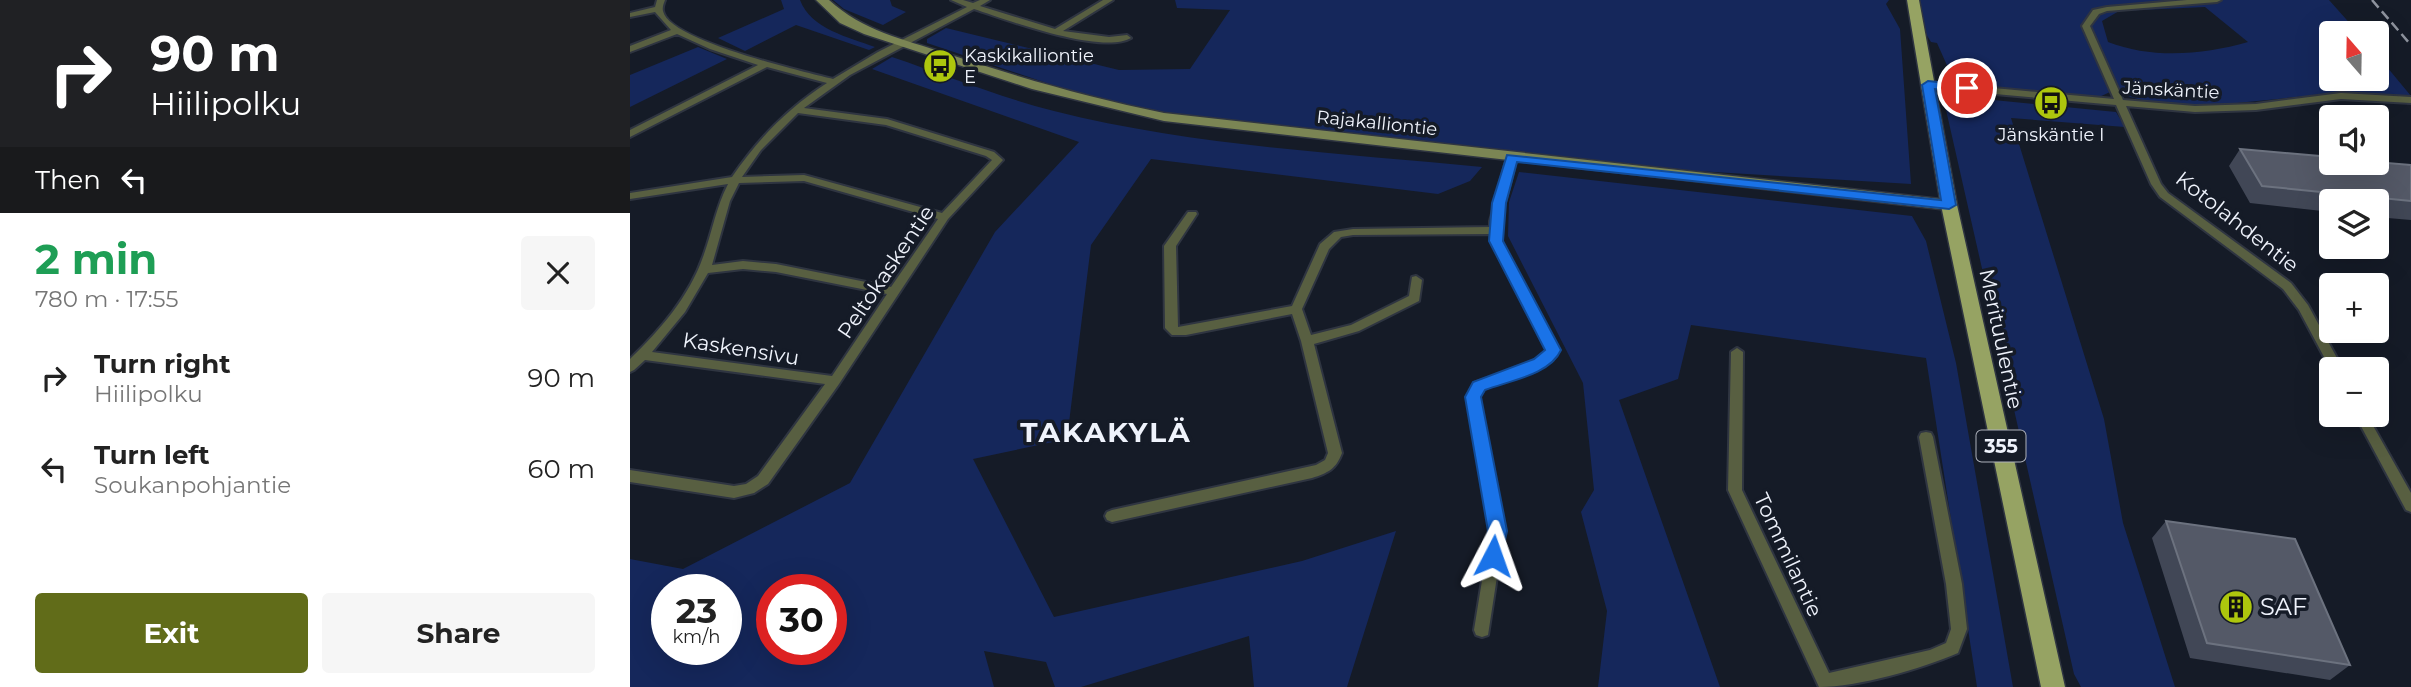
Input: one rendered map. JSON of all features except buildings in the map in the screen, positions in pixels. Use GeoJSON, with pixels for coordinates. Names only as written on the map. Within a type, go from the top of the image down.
{"type":"FeatureCollection","features":[{"type":"Feature","properties":{"kind":"main road","name":"Merituulentie"},"geometry":{"type":"LineString","coordinates":[[1913,0],[1949,205],[2053,687]]}},
{"type":"Feature","properties":{"kind":"street","name":"Rajakalliontie"},"geometry":{"type":"LineString","coordinates":[[822,0],[844,20],[904,43],[1037,88],[1121,110],[1208,124],[1949,205]]}},
{"type":"Feature","properties":{"kind":"street"},"geometry":{"type":"LineString","coordinates":[[955,0],[1099,41],[1127,38]]}},
{"type":"Feature","properties":{"kind":"street"},"geometry":{"type":"LineString","coordinates":[[630,367],[667,325],[704,270],[735,180],[758,147],[795,110],[835,82],[986,0]]}},
{"type":"Feature","properties":{"kind":"street"},"geometry":{"type":"LineString","coordinates":[[1058,30],[1109,0]]}},
{"type":"Feature","properties":{"kind":"street","name":"Kotolahdentie"},"geometry":{"type":"LineString","coordinates":[[2217,0],[2119,7],[2096,12],[2088,20],[2088,32],[2164,195],[2287,286],[2304,308],[2331,357]]}},
{"type":"Feature","properties":{"kind":"street"},"geometry":{"type":"LineString","coordinates":[[630,15],[659,5],[667,24],[677,31],[764,65],[835,82]]}},
{"type":"Feature","properties":{"kind":"street"},"geometry":{"type":"LineString","coordinates":[[630,49],[677,31]]}},
{"type":"Feature","properties":{"kind":"street"},"geometry":{"type":"LineString","coordinates":[[630,134],[764,65]]}},
{"type":"Feature","properties":{"kind":"street","name":"Jänskäntie"},"geometry":{"type":"LineString","coordinates":[[1928,85],[2120,103],[2224,109],[2323,97],[2411,100]]}},
{"type":"Feature","properties":{"kind":"street","name":"Peltokaskentie"},"geometry":{"type":"LineString","coordinates":[[630,476],[734,492],[749,489],[763,480],[835,381],[944,217],[998,160],[990,154],[887,122],[851,115],[795,110]]}},
{"type":"Feature","properties":{"kind":"street"},"geometry":{"type":"LineString","coordinates":[[1482,631],[1497,531],[1473,397],[1479,386],[1539,363],[1550,356],[1553,350],[1503,257],[1494,229],[1512,157]]}},
{"type":"Feature","properties":{"kind":"street"},"geometry":{"type":"LineString","coordinates":[[630,196],[735,180],[804,178],[944,217]]}},
{"type":"Feature","properties":{"kind":"street"},"geometry":{"type":"LineString","coordinates":[[1192,214],[1170,246],[1171,328],[1176,332],[1186,331],[1296,309]]}},
{"type":"Feature","properties":{"kind":"street"},"geometry":{"type":"LineString","coordinates":[[1112,516],[1325,468],[1335,453],[1307,341],[1296,309],[1324,247],[1338,234],[1494,229]]}},
{"type":"Feature","properties":{"kind":"street"},"geometry":{"type":"LineString","coordinates":[[704,270],[743,265],[776,268],[894,292]]}},
{"type":"Feature","properties":{"kind":"street"},"geometry":{"type":"LineString","coordinates":[[1307,341],[1355,328],[1415,298],[1416,280]]}},
{"type":"Feature","properties":{"kind":"street","name":"Tommilantie"},"geometry":{"type":"LineString","coordinates":[[1737,352],[1735,490],[1826,685]]}},
{"type":"Feature","properties":{"kind":"street","name":"Kaskensivu"},"geometry":{"type":"LineString","coordinates":[[642,355],[835,381]]}},
{"type":"Feature","properties":{"kind":"street"},"geometry":{"type":"LineString","coordinates":[[2368,427],[2411,506]]}},
{"type":"Feature","properties":{"kind":"street"},"geometry":{"type":"LineString","coordinates":[[1826,685],[1931,657],[1952,648],[1959,629],[1956,595],[1926,437]]}},
{"type":"Feature","properties":{"kind":"shaded area"},"geometry":{"type":"Polygon","coordinates":[[[781,0],[800,0],[805,10],[821,25],[875,47],[869,50],[796,25],[745,51],[718,38],[784,9],[781,0]]]}},
{"type":"Feature","properties":{"kind":"shaded area"},"geometry":{"type":"Polygon","coordinates":[[[833,0],[890,0],[892,6],[906,12],[883,25],[844,9],[833,0]]]}},
{"type":"Feature","properties":{"kind":"shaded area"},"geometry":{"type":"Polygon","coordinates":[[[1175,0],[1889,0],[1886,4],[1900,29],[1911,184],[1697,171],[1168,113],[1085,96],[927,43],[927,39],[946,28],[1119,70],[1190,69],[1230,10],[1177,8],[1175,0]]]}},
{"type":"Feature","properties":{"kind":"shaded area"},"geometry":{"type":"Polygon","coordinates":[[[1919,0],[2329,0],[2348,21],[2319,21],[2319,91],[2389,91],[2389,69],[2411,96],[2338,93],[2206,106],[2154,103],[2110,92],[2097,98],[1965,84],[1954,81],[1937,43],[1931,42],[1926,34],[1919,0]],[[2205,7],[2119,11],[2102,21],[2108,42],[2142,51],[2196,52],[2248,42],[2205,7]]]}},
{"type":"Feature","properties":{"kind":"shaded area"},"geometry":{"type":"Polygon","coordinates":[[[698,47],[727,59],[630,107],[630,75],[698,47]]]}},
{"type":"Feature","properties":{"kind":"shaded area"},"geometry":{"type":"Polygon","coordinates":[[[892,57],[993,93],[1054,111],[1160,133],[1267,147],[1482,167],[1470,181],[1438,194],[1151,159],[1091,245],[1067,439],[973,459],[1054,617],[1302,561],[1396,531],[1347,687],[1254,687],[1249,636],[1081,687],[1055,687],[1046,662],[984,651],[994,687],[630,687],[630,559],[683,569],[850,483],[995,232],[1079,142],[872,69],[892,57]]]}},
{"type":"Feature","properties":{"kind":"shaded area"},"geometry":{"type":"Polygon","coordinates":[[[1973,98],[2116,112],[2125,127],[2011,118],[2104,419],[2123,523],[2175,687],[2081,687],[2074,674],[1944,101],[1973,98]]]}},
{"type":"Feature","properties":{"kind":"shaded area"},"geometry":{"type":"Polygon","coordinates":[[[1519,172],[1912,216],[1926,241],[1956,363],[2013,687],[1977,687],[1926,358],[1691,325],[1678,379],[1619,400],[1720,687],[1598,687],[1607,611],[1581,512],[1594,490],[1583,383],[1508,236],[1509,202],[1519,172]]]}},
{"type":"Feature","properties":{"kind":"railway"},"geometry":{"type":"LineString","coordinates":[[2372,0],[2411,45]]}},
{"type":"Feature","properties":{"kind":"place","name":"Kaskikalliontie E"},"geometry":{"type":"Point","coordinates":[940,66]}},
{"type":"Feature","properties":{"kind":"place","name":"Jänskäntie I"},"geometry":{"type":"Point","coordinates":[2051,103]}},
{"type":"Feature","properties":{"kind":"place","name":"SAF"},"geometry":{"type":"Point","coordinates":[2236,607]}},
{"type":"Feature","properties":{"kind":"district","name":"TAKAKYLÄ"},"geometry":{"type":"Point","coordinates":[1106,432]}},
{"type":"Feature","properties":{"kind":"route"},"geometry":{"type":"LineString","coordinates":[[1493,556],[1497,531],[1473,397],[1479,386],[1539,363],[1550,356],[1553,350],[1496,241],[1494,229],[1512,157],[1949,205],[1928,85],[1967,88]]}}]}
